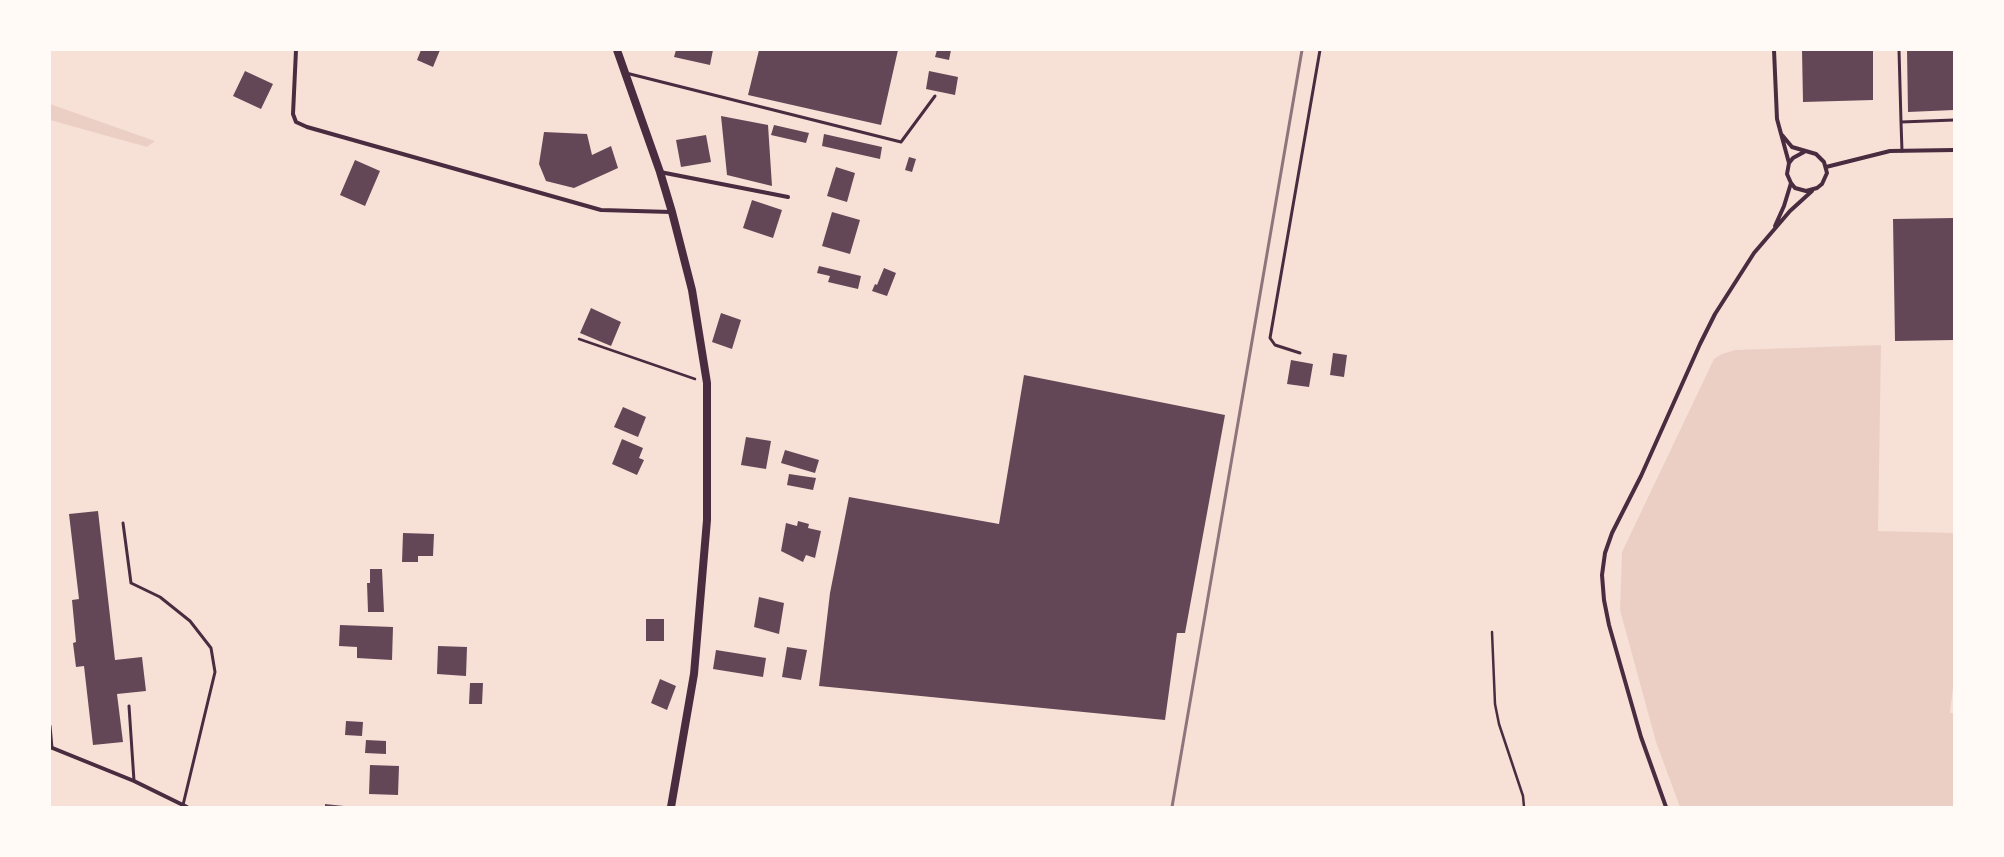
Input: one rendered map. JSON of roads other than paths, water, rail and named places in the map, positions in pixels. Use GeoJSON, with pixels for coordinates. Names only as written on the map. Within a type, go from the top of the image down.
{"type":"FeatureCollection","features":[{"type":"Feature","properties":{"kind":"main road"},"geometry":{"type":"LineString","coordinates":[[617,50],[660,172],[672,212],[692,290],[707,383],[706,536],[694,674],[670,807]]}},
{"type":"Feature","properties":{"kind":"street"},"geometry":{"type":"LineString","coordinates":[[296,50],[293,114],[296,122],[307,127],[601,210],[672,212]]}},
{"type":"Feature","properties":{"kind":"street"},"geometry":{"type":"LineString","coordinates":[[1774,50],[1777,119],[1789,163],[1787,174],[1791,183],[1801,190],[1812,191]]}},
{"type":"Feature","properties":{"kind":"street"},"geometry":{"type":"LineString","coordinates":[[1666,807],[1641,737],[1609,625],[1602,575],[1606,553],[1612,533],[1641,476],[1715,314],[1742,270],[1772,232],[1790,211],[1822,184],[1825,179],[1826,167],[1821,157],[1792,147],[1782,135]]}},
{"type":"Feature","properties":{"kind":"street"},"geometry":{"type":"LineString","coordinates":[[1826,167],[1890,151],[1954,150]]}},
{"type":"Feature","properties":{"kind":"street"},"geometry":{"type":"LineString","coordinates":[[1789,163],[1793,158],[1804,152]]}},
{"type":"Feature","properties":{"kind":"street"},"geometry":{"type":"LineString","coordinates":[[660,172],[788,197]]}},
{"type":"Feature","properties":{"kind":"street"},"geometry":{"type":"LineString","coordinates":[[1772,232],[1784,206],[1791,183]]}},
{"type":"Feature","properties":{"kind":"street"},"geometry":{"type":"LineString","coordinates":[[51,748],[134,781],[185,806]]}},
{"type":"Feature","properties":{"kind":"lane"},"geometry":{"type":"LineString","coordinates":[[1300,353],[1275,345],[1270,338],[1320,50]]}},
{"type":"Feature","properties":{"kind":"lane"},"geometry":{"type":"LineString","coordinates":[[1899,50],[1902,151]]}},
{"type":"Feature","properties":{"kind":"lane"},"geometry":{"type":"LineString","coordinates":[[624,73],[901,142],[935,96]]}},
{"type":"Feature","properties":{"kind":"lane"},"geometry":{"type":"LineString","coordinates":[[1901,122],[1954,120]]}},
{"type":"Feature","properties":{"kind":"lane"},"geometry":{"type":"LineString","coordinates":[[123,523],[131,583],[160,597],[190,621],[211,648],[215,672],[185,806]]}},
{"type":"Feature","properties":{"kind":"lane"},"geometry":{"type":"LineString","coordinates":[[130,706],[134,781]]}},
{"type":"Feature","properties":{"kind":"lane"},"geometry":{"type":"LineString","coordinates":[[50,726],[51,748]]}},
{"type":"Feature","properties":{"kind":"railway"},"geometry":{"type":"LineString","coordinates":[[1172,807],[1302,50]]}}]}
